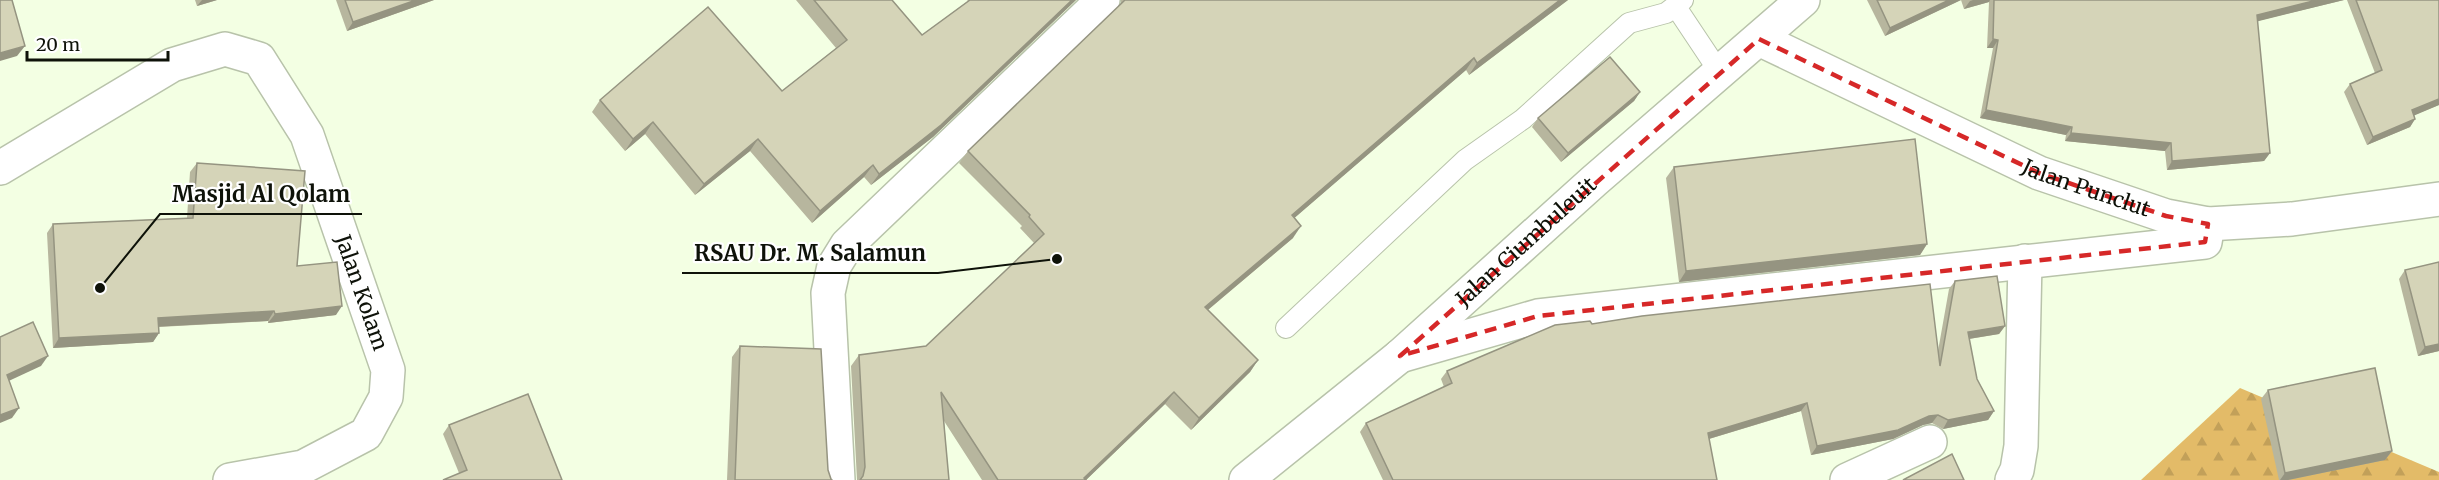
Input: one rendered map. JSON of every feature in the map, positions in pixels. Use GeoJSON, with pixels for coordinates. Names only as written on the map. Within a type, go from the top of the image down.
{"type":"FeatureCollection","features":[{"type":"Feature","properties":{"kind":"street"},"geometry":{"type":"LineString","coordinates":[[838,480],[828,293],[834,266],[847,245],[1104,0]]}},
{"type":"Feature","properties":{"kind":"street","name":"Jalan Ciumbuleuit"},"geometry":{"type":"LineString","coordinates":[[1246,480],[1400,356],[1594,181],[1803,0]]}},
{"type":"Feature","properties":{"kind":"street","name":"Jalan Punclut"},"geometry":{"type":"LineString","coordinates":[[1759,39],[2039,173],[2166,216],[2208,224],[2292,219],[2439,199]]}},
{"type":"Feature","properties":{"kind":"street","name":"Jalan Kolam"},"geometry":{"type":"LineString","coordinates":[[0,168],[172,65],[225,49],[259,59],[308,135],[388,370],[386,397],[366,434],[305,473],[230,480]]}},
{"type":"Feature","properties":{"kind":"street"},"geometry":{"type":"LineString","coordinates":[[1400,356],[1538,316],[2205,242],[2208,224]]}},
{"type":"Feature","properties":{"kind":"street"},"geometry":{"type":"LineString","coordinates":[[2012,480],[2017,470],[2021,446],[2025,261]]}},
{"type":"Feature","properties":{"kind":"street"},"geometry":{"type":"LineString","coordinates":[[1847,480],[1930,442]]}},
{"type":"Feature","properties":{"kind":"lane"},"geometry":{"type":"LineString","coordinates":[[1286,328],[1465,160],[1523,119],[1629,23],[1648,16],[1658,16],[1679,3],[1720,73]]}},
{"type":"Feature","properties":{"kind":"highlighted area"},"geometry":{"type":"Polygon","coordinates":[[[1759,39],[2039,173],[2166,216],[2208,224],[2205,242],[1538,316],[1400,356],[1759,39]]]}},
{"type":"Feature","properties":{"kind":"green space"},"geometry":{"type":"Polygon","coordinates":[[[2240,388],[2439,472],[2439,480],[2141,480],[2240,388]]]}},
{"type":"Feature","properties":{"kind":"building"},"geometry":{"type":"Polygon","coordinates":[[[0,0],[12,0],[25,46],[0,53],[0,0]]]}},
{"type":"Feature","properties":{"kind":"building"},"geometry":{"type":"Polygon","coordinates":[[[345,0],[416,0],[353,22],[345,0]]]}},
{"type":"Feature","properties":{"kind":"building"},"geometry":{"type":"Polygon","coordinates":[[[814,0],[892,0],[922,35],[970,0],[1072,0],[941,125],[879,174],[873,165],[820,211],[758,139],[704,184],[653,122],[633,139],[600,100],[708,7],[782,91],[847,40],[814,0]]]}},
{"type":"Feature","properties":{"kind":"building"},"geometry":{"type":"Polygon","coordinates":[[[1125,0],[1560,0],[1477,63],[1474,58],[1292,215],[1301,226],[1205,307],[1258,360],[1199,418],[1174,392],[1084,478],[1086,480],[998,480],[941,392],[949,480],[860,480],[865,467],[859,355],[926,346],[1044,234],[1029,217],[1030,215],[968,151],[1125,0]]]}},
{"type":"Feature","properties":{"kind":"building"},"geometry":{"type":"Polygon","coordinates":[[[1877,0],[1949,0],[1890,28],[1877,0]]]}},
{"type":"Feature","properties":{"kind":"building"},"geometry":{"type":"Polygon","coordinates":[[[1994,0],[2317,0],[2257,15],[2270,153],[2172,161],[2171,143],[2071,133],[2072,127],[1986,110],[1998,40],[1993,39],[1994,0]]]}},
{"type":"Feature","properties":{"kind":"building"},"geometry":{"type":"Polygon","coordinates":[[[2356,0],[2439,0],[2439,99],[2412,110],[2415,119],[2373,137],[2350,84],[2382,70],[2356,0]]]}},
{"type":"Feature","properties":{"kind":"building"},"geometry":{"type":"Polygon","coordinates":[[[1610,57],[1640,92],[1568,153],[1538,118],[1610,57]]]}},
{"type":"Feature","properties":{"kind":"building"},"geometry":{"type":"Polygon","coordinates":[[[1915,139],[1927,244],[1686,271],[1674,167],[1915,139]]]}},
{"type":"Feature","properties":{"kind":"building"},"geometry":{"type":"Polygon","coordinates":[[[197,163],[305,171],[297,266],[337,262],[342,306],[275,314],[274,311],[158,318],[159,333],[59,338],[53,224],[193,218],[197,163]]]}},
{"type":"Feature","properties":{"kind":"building"},"geometry":{"type":"Polygon","coordinates":[[[2439,262],[2439,344],[2425,347],[2405,270],[2439,262]]]}},
{"type":"Feature","properties":{"kind":"building"},"geometry":{"type":"Polygon","coordinates":[[[1997,276],[2005,326],[1968,332],[1977,379],[1994,411],[1948,420],[1938,415],[1929,416],[1898,430],[1817,446],[1807,403],[1708,433],[1717,480],[1393,480],[1366,423],[1452,383],[1447,371],[1555,325],[1590,321],[1592,324],[1642,316],[1930,284],[1940,366],[1955,281],[1997,276]]]}},
{"type":"Feature","properties":{"kind":"building"},"geometry":{"type":"Polygon","coordinates":[[[33,322],[48,356],[7,375],[19,408],[0,415],[0,337],[33,322]]]}},
{"type":"Feature","properties":{"kind":"building"},"geometry":{"type":"Polygon","coordinates":[[[740,346],[821,349],[828,470],[832,480],[735,480],[740,346]]]}},
{"type":"Feature","properties":{"kind":"building"},"geometry":{"type":"Polygon","coordinates":[[[2375,368],[2392,451],[2285,473],[2268,390],[2375,368]]]}},
{"type":"Feature","properties":{"kind":"building"},"geometry":{"type":"Polygon","coordinates":[[[528,394],[562,480],[443,480],[467,470],[449,425],[528,394]]]}},
{"type":"Feature","properties":{"kind":"building"},"geometry":{"type":"Polygon","coordinates":[[[1952,454],[1964,480],[1903,480],[1952,454]]]}},
{"type":"Feature","properties":{"kind":"place","name":"RSAU Dr. M. Salamun"},"geometry":{"type":"Point","coordinates":[1057,259]}},
{"type":"Feature","properties":{"kind":"place","name":"Masjid Al Qolam"},"geometry":{"type":"Point","coordinates":[100,288]}}]}
